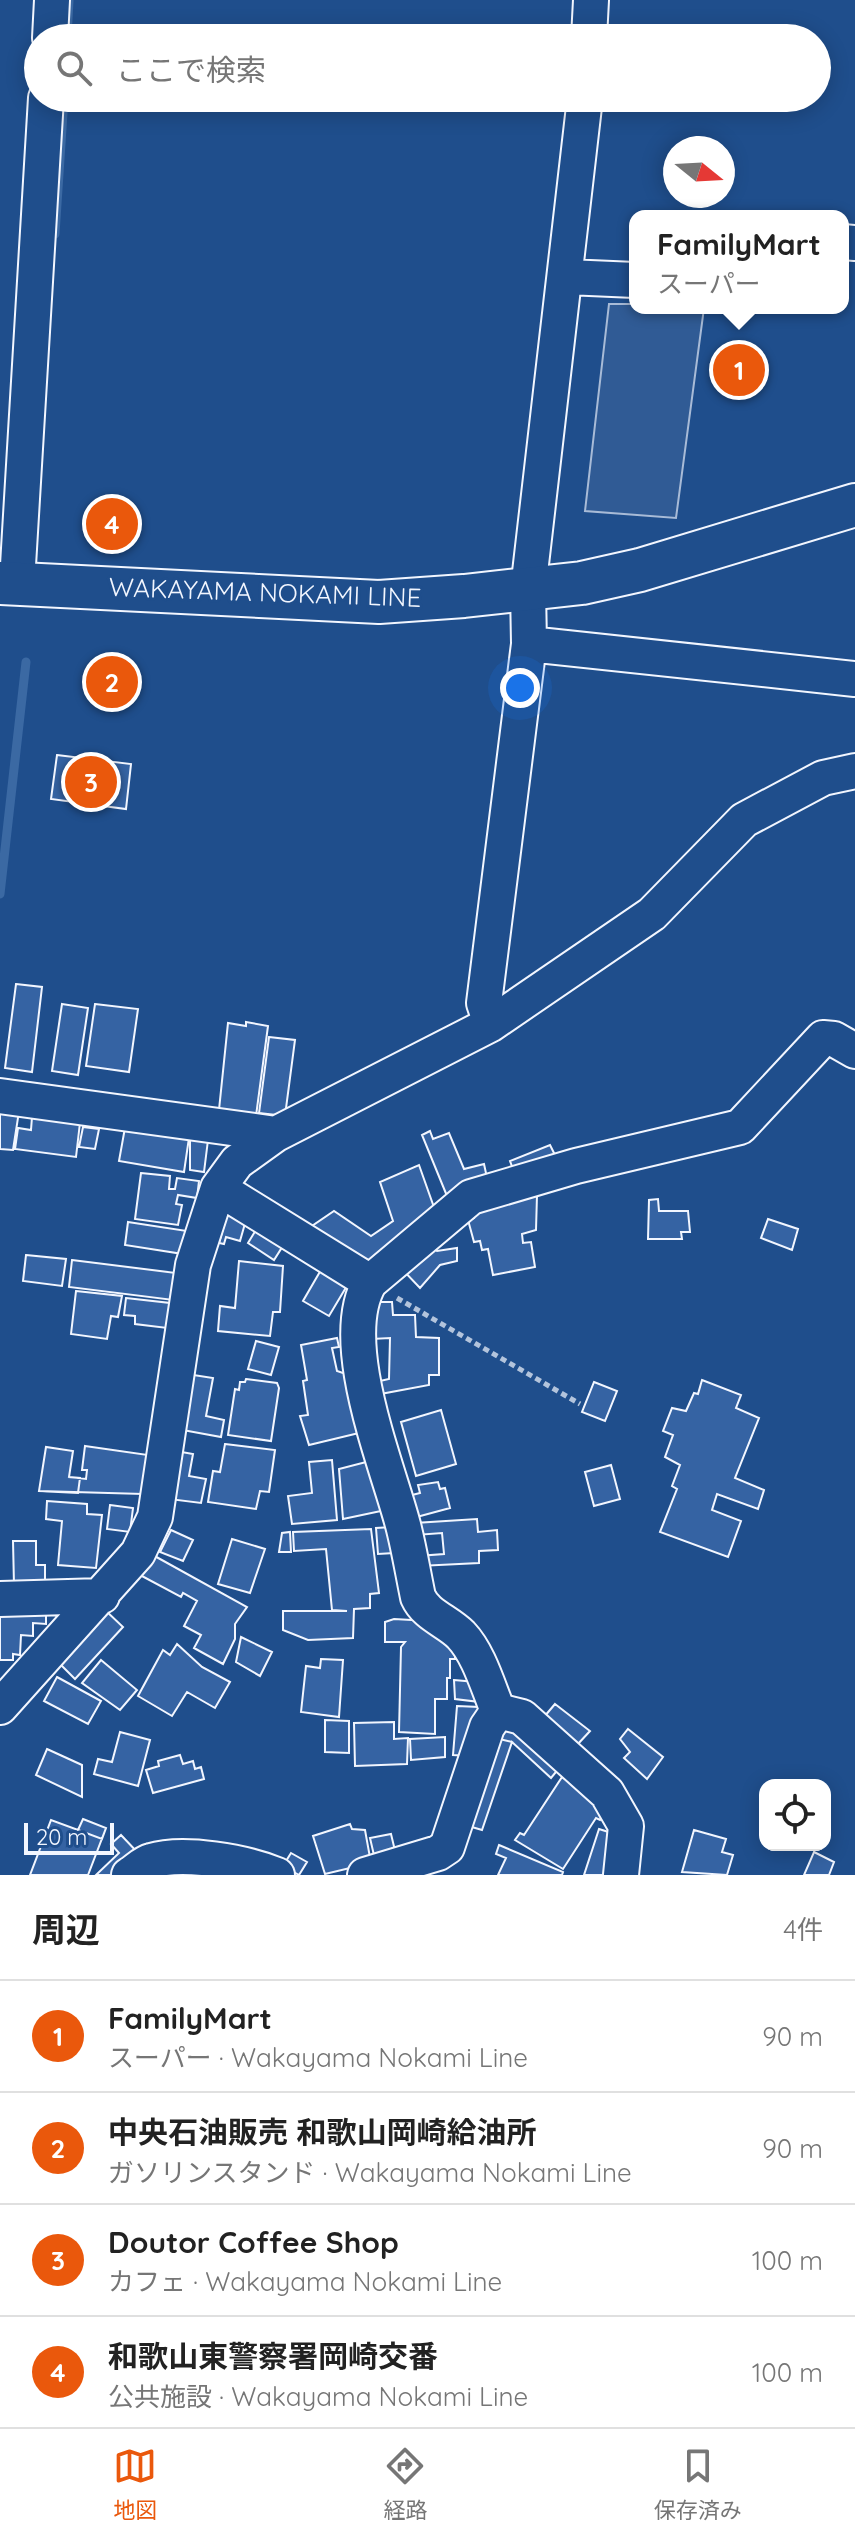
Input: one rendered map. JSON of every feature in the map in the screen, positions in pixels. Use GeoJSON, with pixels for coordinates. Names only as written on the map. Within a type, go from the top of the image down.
{"type":"FeatureCollection","features":[{"type":"Feature","properties":{"kind":"main road","name":"WAKAYAMA NOKAMI LINE"},"geometry":{"type":"LineString","coordinates":[[8,582],[379,602],[528,590],[640,570],[855,505]]}},
{"type":"Feature","properties":{"kind":"street"},"geometry":{"type":"LineString","coordinates":[[51,24],[52,0]]}},
{"type":"Feature","properties":{"kind":"street"},"geometry":{"type":"LineString","coordinates":[[590,24],[591,0]]}},
{"type":"Feature","properties":{"kind":"street"},"geometry":{"type":"LineString","coordinates":[[8,582],[45,112]]}},
{"type":"Feature","properties":{"kind":"street"},"geometry":{"type":"LineString","coordinates":[[491,1024],[484,1003],[529,644],[528,590],[567,277],[584,112]]}},
{"type":"Feature","properties":{"kind":"street"},"geometry":{"type":"LineString","coordinates":[[567,277],[629,280]]}},
{"type":"Feature","properties":{"kind":"street"},"geometry":{"type":"LineString","coordinates":[[529,644],[855,679]]}},
{"type":"Feature","properties":{"kind":"street"},"geometry":{"type":"LineString","coordinates":[[0,1707],[138,1553],[155,1517],[193,1265],[218,1188],[237,1162],[276,1134],[491,1024],[652,914],[744,820],[823,778],[855,771]]}},
{"type":"Feature","properties":{"kind":"street"},"geometry":{"type":"LineString","coordinates":[[498,1711],[477,1660],[462,1636],[422,1606],[418,1597],[403,1524],[375,1442],[358,1336],[360,1299],[370,1282],[471,1197],[576,1166],[740,1127],[823,1038],[834,1039],[855,1051]]}},
{"type":"Feature","properties":{"kind":"street"},"geometry":{"type":"LineString","coordinates":[[0,1096],[276,1134]]}},
{"type":"Feature","properties":{"kind":"street"},"geometry":{"type":"LineString","coordinates":[[218,1188],[370,1282]]}},
{"type":"Feature","properties":{"kind":"street"},"geometry":{"type":"LineString","coordinates":[[0,1599],[102,1596]]}},
{"type":"Feature","properties":{"kind":"street"},"geometry":{"type":"LineString","coordinates":[[365,1875],[438,1853],[447,1847],[487,1727],[498,1711]]}},
{"type":"Feature","properties":{"kind":"street"},"geometry":{"type":"LineString","coordinates":[[498,1711],[522,1717],[607,1793],[626,1826],[621,1875]]}},
{"type":"Feature","properties":{"kind":"street"},"geometry":{"type":"LineString","coordinates":[[129,1875],[150,1861],[198,1858],[259,1867],[277,1875]]}},
{"type":"Feature","properties":{"kind":"path"},"geometry":{"type":"LineString","coordinates":[[370,1282],[580,1404]]}},
{"type":"Feature","properties":{"kind":"shaded area"},"geometry":{"type":"Polygon","coordinates":[[[609,304],[629,304],[629,314],[703,314],[676,518],[585,511],[609,304]]]}},
{"type":"Feature","properties":{"kind":"building"},"geometry":{"type":"Polygon","coordinates":[[[57,755],[131,764],[126,809],[51,799],[57,755]]]}},
{"type":"Feature","properties":{"kind":"building"},"geometry":{"type":"Polygon","coordinates":[[[16,984],[42,987],[32,1072],[5,1068],[16,984]]]}},
{"type":"Feature","properties":{"kind":"building"},"geometry":{"type":"Polygon","coordinates":[[[62,1004],[88,1008],[78,1075],[52,1071],[62,1004]]]}},
{"type":"Feature","properties":{"kind":"building"},"geometry":{"type":"Polygon","coordinates":[[[95,1004],[138,1009],[129,1072],[86,1066],[95,1004]]]}},
{"type":"Feature","properties":{"kind":"building"},"geometry":{"type":"Polygon","coordinates":[[[246,1022],[268,1026],[256,1116],[219,1110],[228,1023],[246,1026],[246,1022]]]}},
{"type":"Feature","properties":{"kind":"building"},"geometry":{"type":"Polygon","coordinates":[[[269,1037],[295,1040],[285,1116],[259,1113],[269,1037]]]}},
{"type":"Feature","properties":{"kind":"building"},"geometry":{"type":"Polygon","coordinates":[[[0,1103],[20,1105],[13,1150],[0,1149],[0,1103]]]}},
{"type":"Feature","properties":{"kind":"building"},"geometry":{"type":"Polygon","coordinates":[[[81,1114],[76,1157],[15,1149],[18,1128],[31,1130],[32,1117],[81,1114]]]}},
{"type":"Feature","properties":{"kind":"building"},"geometry":{"type":"Polygon","coordinates":[[[126,1122],[190,1131],[184,1172],[119,1161],[126,1122]]]}},
{"type":"Feature","properties":{"kind":"building"},"geometry":{"type":"Polygon","coordinates":[[[83,1127],[99,1129],[95,1149],[79,1147],[83,1127]]]}},
{"type":"Feature","properties":{"kind":"building"},"geometry":{"type":"Polygon","coordinates":[[[430,1131],[433,1139],[449,1133],[464,1169],[484,1164],[489,1187],[447,1196],[422,1135],[430,1131]]]}},
{"type":"Feature","properties":{"kind":"building"},"geometry":{"type":"Polygon","coordinates":[[[190,1138],[208,1140],[204,1172],[190,1170],[190,1138]]]}},
{"type":"Feature","properties":{"kind":"building"},"geometry":{"type":"Polygon","coordinates":[[[550,1145],[558,1161],[516,1177],[510,1161],[550,1145]]]}},
{"type":"Feature","properties":{"kind":"building"},"geometry":{"type":"Polygon","coordinates":[[[419,1165],[436,1213],[371,1268],[309,1228],[334,1211],[371,1236],[393,1221],[380,1182],[419,1165]]]}},
{"type":"Feature","properties":{"kind":"building"},"geometry":{"type":"Polygon","coordinates":[[[141,1173],[170,1176],[169,1189],[175,1189],[177,1178],[199,1181],[197,1198],[178,1195],[176,1204],[182,1205],[178,1225],[135,1219],[141,1173]]]}},
{"type":"Feature","properties":{"kind":"building"},"geometry":{"type":"Polygon","coordinates":[[[537,1195],[536,1230],[522,1234],[523,1243],[531,1242],[535,1267],[493,1275],[488,1249],[482,1250],[480,1241],[474,1242],[468,1220],[474,1218],[471,1202],[537,1195]]]}},
{"type":"Feature","properties":{"kind":"building"},"geometry":{"type":"Polygon","coordinates":[[[658,1199],[659,1211],[688,1211],[690,1232],[681,1232],[682,1239],[648,1239],[649,1200],[658,1199]]]}},
{"type":"Feature","properties":{"kind":"building"},"geometry":{"type":"Polygon","coordinates":[[[229,1208],[248,1213],[240,1241],[226,1237],[224,1244],[219,1243],[229,1208]]]}},
{"type":"Feature","properties":{"kind":"building"},"geometry":{"type":"Polygon","coordinates":[[[768,1219],[798,1229],[792,1250],[761,1238],[768,1219]]]}},
{"type":"Feature","properties":{"kind":"building"},"geometry":{"type":"Polygon","coordinates":[[[128,1222],[187,1231],[183,1254],[125,1245],[128,1222]]]}},
{"type":"Feature","properties":{"kind":"building"},"geometry":{"type":"Polygon","coordinates":[[[259,1225],[286,1241],[274,1260],[248,1243],[259,1225]]]}},
{"type":"Feature","properties":{"kind":"building"},"geometry":{"type":"Polygon","coordinates":[[[429,1243],[437,1251],[457,1248],[457,1261],[440,1265],[420,1288],[401,1268],[429,1243]]]}},
{"type":"Feature","properties":{"kind":"building"},"geometry":{"type":"Polygon","coordinates":[[[26,1255],[66,1259],[62,1286],[23,1281],[26,1255]]]}},
{"type":"Feature","properties":{"kind":"building"},"geometry":{"type":"Polygon","coordinates":[[[72,1260],[176,1273],[173,1300],[69,1287],[72,1260]]]}},
{"type":"Feature","properties":{"kind":"building"},"geometry":{"type":"Polygon","coordinates":[[[239,1261],[283,1266],[280,1312],[273,1312],[270,1336],[218,1331],[220,1306],[235,1308],[239,1261]]]}},
{"type":"Feature","properties":{"kind":"building"},"geometry":{"type":"Polygon","coordinates":[[[325,1263],[351,1279],[329,1316],[303,1301],[325,1263]]]}},
{"type":"Feature","properties":{"kind":"building"},"geometry":{"type":"Polygon","coordinates":[[[76,1291],[122,1296],[118,1317],[111,1316],[107,1339],[71,1334],[76,1291]]]}},
{"type":"Feature","properties":{"kind":"building"},"geometry":{"type":"Polygon","coordinates":[[[126,1298],[170,1303],[167,1328],[135,1324],[135,1316],[124,1315],[126,1298]]]}},
{"type":"Feature","properties":{"kind":"building"},"geometry":{"type":"Polygon","coordinates":[[[371,1302],[392,1302],[393,1315],[415,1315],[416,1337],[439,1338],[439,1375],[429,1375],[429,1385],[375,1395],[371,1383],[389,1379],[390,1338],[372,1339],[371,1302]]]}},
{"type":"Feature","properties":{"kind":"building"},"geometry":{"type":"Polygon","coordinates":[[[337,1338],[339,1347],[332,1348],[337,1371],[349,1375],[359,1433],[309,1445],[300,1416],[308,1415],[303,1381],[307,1380],[301,1345],[337,1338]]]}},
{"type":"Feature","properties":{"kind":"building"},"geometry":{"type":"Polygon","coordinates":[[[256,1341],[279,1347],[271,1375],[248,1369],[256,1341]]]}},
{"type":"Feature","properties":{"kind":"building"},"geometry":{"type":"Polygon","coordinates":[[[187,1374],[213,1378],[206,1416],[224,1420],[221,1437],[177,1429],[187,1374]]]}},
{"type":"Feature","properties":{"kind":"building"},"geometry":{"type":"Polygon","coordinates":[[[246,1379],[277,1383],[279,1388],[271,1441],[228,1435],[235,1389],[239,1390],[240,1382],[246,1379]]]}},
{"type":"Feature","properties":{"kind":"building"},"geometry":{"type":"Polygon","coordinates":[[[702,1380],[741,1395],[736,1408],[759,1418],[735,1478],[764,1490],[758,1509],[717,1494],[712,1510],[741,1521],[728,1557],[660,1532],[677,1489],[672,1486],[680,1465],[665,1457],[673,1435],[663,1431],[672,1408],[686,1411],[694,1393],[698,1394],[702,1380]]]}},
{"type":"Feature","properties":{"kind":"building"},"geometry":{"type":"Polygon","coordinates":[[[594,1382],[617,1391],[605,1421],[582,1412],[594,1382]]]}},
{"type":"Feature","properties":{"kind":"building"},"geometry":{"type":"Polygon","coordinates":[[[441,1410],[456,1464],[416,1476],[401,1422],[441,1410]]]}},
{"type":"Feature","properties":{"kind":"building"},"geometry":{"type":"Polygon","coordinates":[[[225,1444],[275,1450],[269,1492],[260,1491],[256,1509],[208,1502],[213,1471],[220,1472],[225,1444]]]}},
{"type":"Feature","properties":{"kind":"building"},"geometry":{"type":"Polygon","coordinates":[[[85,1446],[148,1455],[143,1494],[39,1491],[46,1447],[73,1451],[69,1477],[86,1479],[87,1470],[82,1470],[85,1446]]]}},
{"type":"Feature","properties":{"kind":"building"},"geometry":{"type":"Polygon","coordinates":[[[46,1447],[73,1451],[69,1477],[80,1478],[78,1493],[39,1491],[46,1447]]]}},
{"type":"Feature","properties":{"kind":"building"},"geometry":{"type":"Polygon","coordinates":[[[176,1451],[193,1454],[189,1476],[206,1479],[201,1503],[169,1499],[176,1451]]]}},
{"type":"Feature","properties":{"kind":"building"},"geometry":{"type":"Polygon","coordinates":[[[332,1460],[337,1520],[292,1524],[288,1496],[312,1493],[309,1462],[332,1460]]]}},
{"type":"Feature","properties":{"kind":"building"},"geometry":{"type":"Polygon","coordinates":[[[370,1461],[381,1511],[343,1519],[339,1469],[370,1461]]]}},
{"type":"Feature","properties":{"kind":"building"},"geometry":{"type":"Polygon","coordinates":[[[611,1465],[620,1499],[594,1506],[585,1472],[611,1465]]]}},
{"type":"Feature","properties":{"kind":"building"},"geometry":{"type":"Polygon","coordinates":[[[438,1482],[440,1489],[445,1488],[450,1508],[413,1518],[408,1496],[420,1493],[418,1485],[438,1482]]]}},
{"type":"Feature","properties":{"kind":"building"},"geometry":{"type":"Polygon","coordinates":[[[47,1501],[87,1504],[87,1514],[102,1515],[96,1568],[58,1565],[62,1521],[46,1519],[47,1501]]]}},
{"type":"Feature","properties":{"kind":"building"},"geometry":{"type":"Polygon","coordinates":[[[110,1505],[133,1508],[130,1532],[107,1529],[110,1505]]]}},
{"type":"Feature","properties":{"kind":"building"},"geometry":{"type":"Polygon","coordinates":[[[477,1519],[478,1532],[497,1530],[498,1550],[479,1551],[479,1563],[419,1566],[418,1556],[444,1554],[442,1533],[416,1535],[415,1523],[477,1519]]]}},
{"type":"Feature","properties":{"kind":"building"},"geometry":{"type":"Polygon","coordinates":[[[392,1527],[394,1553],[378,1554],[376,1528],[392,1527]]]}},
{"type":"Feature","properties":{"kind":"building"},"geometry":{"type":"Polygon","coordinates":[[[371,1529],[379,1593],[370,1594],[370,1608],[354,1609],[353,1638],[308,1640],[283,1630],[283,1611],[347,1611],[332,1610],[326,1549],[294,1551],[293,1532],[371,1529]]]}},
{"type":"Feature","properties":{"kind":"building"},"geometry":{"type":"Polygon","coordinates":[[[171,1530],[193,1540],[183,1561],[160,1552],[171,1530]]]}},
{"type":"Feature","properties":{"kind":"building"},"geometry":{"type":"Polygon","coordinates":[[[290,1532],[291,1552],[279,1552],[282,1533],[290,1532]]]}},
{"type":"Feature","properties":{"kind":"building"},"geometry":{"type":"Polygon","coordinates":[[[232,1539],[265,1549],[250,1593],[218,1584],[232,1539]]]}},
{"type":"Feature","properties":{"kind":"building"},"geometry":{"type":"Polygon","coordinates":[[[13,1541],[36,1541],[36,1565],[45,1565],[45,1586],[14,1585],[13,1541]]]}},
{"type":"Feature","properties":{"kind":"building"},"geometry":{"type":"Polygon","coordinates":[[[151,1554],[247,1607],[235,1624],[235,1639],[223,1664],[194,1648],[201,1635],[184,1626],[197,1601],[183,1593],[181,1597],[140,1575],[151,1554]]]}},
{"type":"Feature","properties":{"kind":"building"},"geometry":{"type":"Polygon","coordinates":[[[0,1608],[46,1608],[46,1624],[33,1623],[33,1636],[21,1635],[20,1655],[13,1654],[13,1660],[0,1660],[0,1608]]]}},
{"type":"Feature","properties":{"kind":"building"},"geometry":{"type":"Polygon","coordinates":[[[104,1609],[123,1627],[75,1679],[55,1659],[104,1609]]]}},
{"type":"Feature","properties":{"kind":"building"},"geometry":{"type":"Polygon","coordinates":[[[394,1619],[429,1621],[455,1645],[455,1659],[450,1659],[450,1678],[447,1678],[447,1699],[435,1699],[435,1734],[399,1732],[401,1647],[405,1642],[385,1642],[385,1622],[394,1619]]]}},
{"type":"Feature","properties":{"kind":"building"},"geometry":{"type":"Polygon","coordinates":[[[241,1637],[272,1652],[260,1676],[236,1662],[241,1637]]]}},
{"type":"Feature","properties":{"kind":"building"},"geometry":{"type":"Polygon","coordinates":[[[177,1644],[202,1667],[230,1682],[215,1708],[187,1692],[172,1716],[138,1696],[163,1650],[170,1655],[177,1644]]]}},
{"type":"Feature","properties":{"kind":"building"},"geometry":{"type":"Polygon","coordinates":[[[321,1659],[343,1660],[339,1717],[301,1712],[306,1666],[320,1668],[321,1659]]]}},
{"type":"Feature","properties":{"kind":"building"},"geometry":{"type":"Polygon","coordinates":[[[101,1660],[137,1690],[120,1710],[82,1683],[101,1660]]]}},
{"type":"Feature","properties":{"kind":"building"},"geometry":{"type":"Polygon","coordinates":[[[57,1677],[101,1701],[88,1724],[44,1701],[57,1677]]]}},
{"type":"Feature","properties":{"kind":"building"},"geometry":{"type":"Polygon","coordinates":[[[454,1680],[476,1682],[480,1702],[455,1699],[454,1680]]]}},
{"type":"Feature","properties":{"kind":"building"},"geometry":{"type":"Polygon","coordinates":[[[555,1704],[590,1731],[577,1745],[544,1717],[555,1704]]]}},
{"type":"Feature","properties":{"kind":"building"},"geometry":{"type":"Polygon","coordinates":[[[457,1706],[479,1707],[469,1756],[453,1755],[457,1706]]]}},
{"type":"Feature","properties":{"kind":"building"},"geometry":{"type":"Polygon","coordinates":[[[325,1720],[349,1721],[349,1753],[325,1752],[325,1720]]]}},
{"type":"Feature","properties":{"kind":"building"},"geometry":{"type":"Polygon","coordinates":[[[394,1722],[394,1739],[408,1738],[407,1764],[355,1766],[354,1723],[394,1722]]]}},
{"type":"Feature","properties":{"kind":"building"},"geometry":{"type":"Polygon","coordinates":[[[501,1722],[565,1761],[551,1778],[512,1742],[482,1830],[465,1825],[501,1722]]]}},
{"type":"Feature","properties":{"kind":"building"},"geometry":{"type":"Polygon","coordinates":[[[628,1729],[663,1757],[647,1779],[624,1758],[630,1752],[620,1739],[628,1729]]]}},
{"type":"Feature","properties":{"kind":"building"},"geometry":{"type":"Polygon","coordinates":[[[120,1732],[150,1740],[138,1786],[94,1774],[98,1759],[112,1762],[120,1732]]]}},
{"type":"Feature","properties":{"kind":"building"},"geometry":{"type":"Polygon","coordinates":[[[445,1737],[445,1757],[411,1760],[410,1739],[445,1737]]]}},
{"type":"Feature","properties":{"kind":"building"},"geometry":{"type":"Polygon","coordinates":[[[495,1738],[512,1742],[482,1830],[465,1825],[495,1738]]]}},
{"type":"Feature","properties":{"kind":"building"},"geometry":{"type":"Polygon","coordinates":[[[47,1749],[82,1765],[82,1797],[36,1775],[47,1749]]]}},
{"type":"Feature","properties":{"kind":"building"},"geometry":{"type":"Polygon","coordinates":[[[180,1755],[183,1764],[193,1761],[195,1769],[201,1767],[204,1779],[153,1793],[146,1770],[159,1766],[158,1761],[180,1755]]]}},
{"type":"Feature","properties":{"kind":"building"},"geometry":{"type":"Polygon","coordinates":[[[562,1777],[608,1806],[600,1820],[596,1818],[563,1869],[515,1840],[520,1833],[524,1835],[562,1777]]]}},
{"type":"Feature","properties":{"kind":"building"},"geometry":{"type":"Polygon","coordinates":[[[83,1819],[106,1828],[88,1875],[30,1875],[51,1820],[78,1830],[83,1819]]]}},
{"type":"Feature","properties":{"kind":"building"},"geometry":{"type":"Polygon","coordinates":[[[83,1819],[106,1828],[102,1839],[78,1830],[83,1819]]]}},
{"type":"Feature","properties":{"kind":"building"},"geometry":{"type":"Polygon","coordinates":[[[350,1824],[352,1829],[365,1830],[371,1863],[325,1874],[313,1836],[350,1824]]]}},
{"type":"Feature","properties":{"kind":"building"},"geometry":{"type":"Polygon","coordinates":[[[599,1829],[618,1835],[605,1875],[584,1875],[599,1829]]]}},
{"type":"Feature","properties":{"kind":"building"},"geometry":{"type":"Polygon","coordinates":[[[694,1830],[726,1839],[722,1852],[733,1855],[727,1875],[682,1872],[694,1830]]]}},
{"type":"Feature","properties":{"kind":"building"},"geometry":{"type":"Polygon","coordinates":[[[391,1834],[397,1859],[376,1864],[370,1838],[391,1834]]]}},
{"type":"Feature","properties":{"kind":"building"},"geometry":{"type":"Polygon","coordinates":[[[121,1835],[139,1854],[117,1875],[96,1875],[119,1853],[111,1844],[121,1835]]]}},
{"type":"Feature","properties":{"kind":"building"},"geometry":{"type":"Polygon","coordinates":[[[499,1845],[563,1872],[562,1875],[498,1875],[506,1858],[496,1854],[499,1845]]]}},
{"type":"Feature","properties":{"kind":"building"},"geometry":{"type":"Polygon","coordinates":[[[814,1852],[834,1862],[829,1875],[804,1875],[814,1852]]]}},
{"type":"Feature","properties":{"kind":"building"},"geometry":{"type":"Polygon","coordinates":[[[291,1853],[307,1862],[299,1875],[283,1866],[291,1853]]]}},
{"type":"Feature","properties":{"kind":"waterway"},"geometry":{"type":"LineString","coordinates":[[68,24],[69,0]]}},
{"type":"Feature","properties":{"kind":"waterway"},"geometry":{"type":"LineString","coordinates":[[55,234],[63,112]]}},
{"type":"Feature","properties":{"kind":"waterway"},"geometry":{"type":"LineString","coordinates":[[0,894],[26,662]]}},
{"type":"Feature","properties":{"kind":"place","name":"FamilyMart"},"geometry":{"type":"Point","coordinates":[739,370]}},
{"type":"Feature","properties":{"kind":"place","name":"和歌山東警察署岡崎交番"},"geometry":{"type":"Point","coordinates":[112,524]}},
{"type":"Feature","properties":{"kind":"place","name":"中央石油販売 和歌山岡崎給油所"},"geometry":{"type":"Point","coordinates":[112,682]}},
{"type":"Feature","properties":{"kind":"place","name":"Doutor Coffee Shop"},"geometry":{"type":"Point","coordinates":[91,782]}}]}
